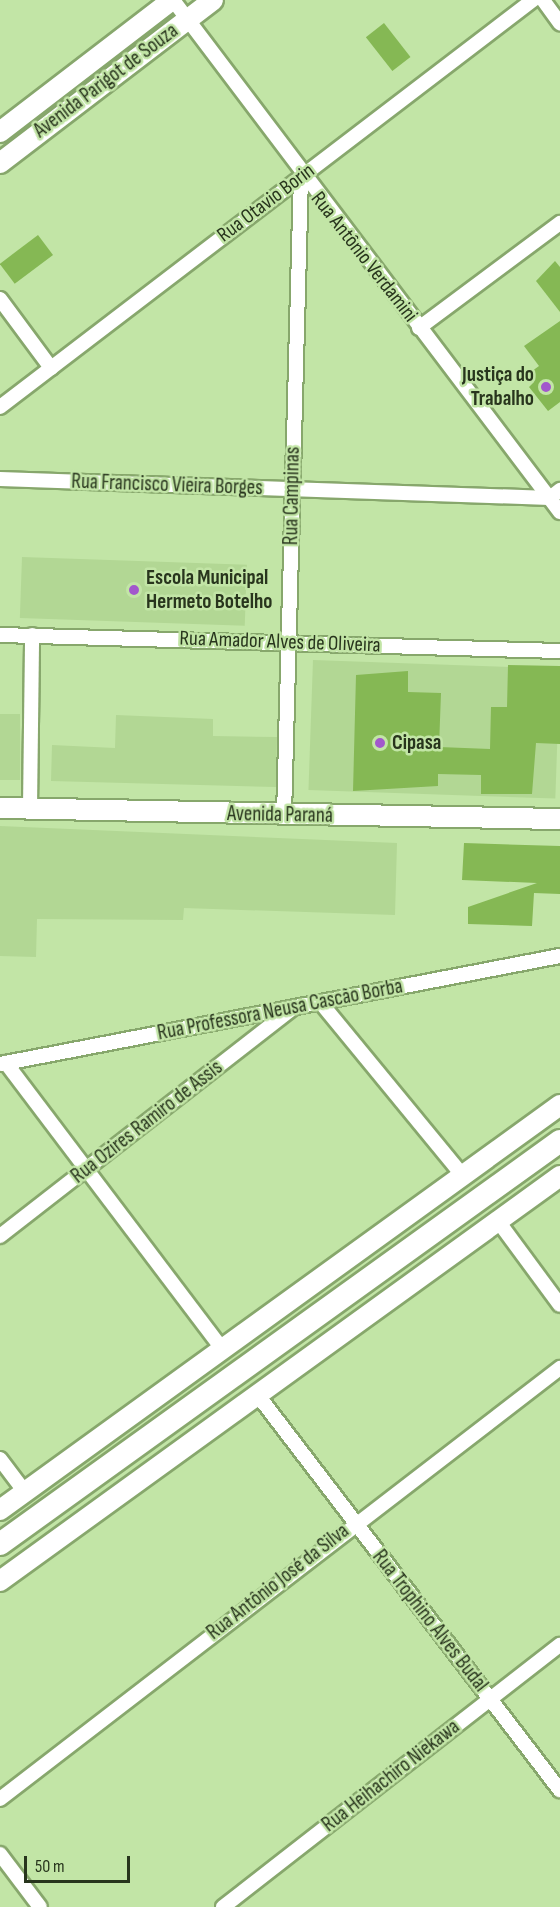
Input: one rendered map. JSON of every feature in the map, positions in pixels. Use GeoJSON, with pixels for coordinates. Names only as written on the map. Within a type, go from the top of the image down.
{"type":"FeatureCollection","features":[{"type":"Feature","properties":{"kind":"main road"},"geometry":{"type":"LineString","coordinates":[[0,1544],[560,1140]]}},
{"type":"Feature","properties":{"kind":"street","name":"Rua Antônio Verdamini"},"geometry":{"type":"LineString","coordinates":[[173,0],[301,176],[419,328],[555,494],[560,512]]}},
{"type":"Feature","properties":{"kind":"street","name":"Avenida Parigot de Souza"},"geometry":{"type":"LineString","coordinates":[[0,132],[173,0]]}},
{"type":"Feature","properties":{"kind":"street","name":"Avenida Parigot de Souza"},"geometry":{"type":"LineString","coordinates":[[0,163],[213,0]]}},
{"type":"Feature","properties":{"kind":"street","name":"Rua Otavio Borin"},"geometry":{"type":"LineString","coordinates":[[0,407],[533,0]]}},
{"type":"Feature","properties":{"kind":"street"},"geometry":{"type":"LineString","coordinates":[[543,0],[560,23]]}},
{"type":"Feature","properties":{"kind":"street","name":"Rua Campinas"},"geometry":{"type":"LineString","coordinates":[[284,816],[301,176]]}},
{"type":"Feature","properties":{"kind":"street"},"geometry":{"type":"LineString","coordinates":[[419,328],[560,223]]}},
{"type":"Feature","properties":{"kind":"street"},"geometry":{"type":"LineString","coordinates":[[0,299],[51,368]]}},
{"type":"Feature","properties":{"kind":"street","name":"Rua Francisco Vieira Borges"},"geometry":{"type":"LineString","coordinates":[[0,479],[291,489],[555,494]]}},
{"type":"Feature","properties":{"kind":"street","name":"Rua Amador Alves de Oliveira"},"geometry":{"type":"LineString","coordinates":[[0,635],[290,641],[560,651]]}},
{"type":"Feature","properties":{"kind":"street"},"geometry":{"type":"LineString","coordinates":[[30,808],[32,635]]}},
{"type":"Feature","properties":{"kind":"street","name":"Avenida Paraná"},"geometry":{"type":"LineString","coordinates":[[0,808],[284,816],[560,819]]}},
{"type":"Feature","properties":{"kind":"street","name":"Rua Professora Neusa Cascão Borba"},"geometry":{"type":"LineString","coordinates":[[3,1064],[560,956]]}},
{"type":"Feature","properties":{"kind":"street"},"geometry":{"type":"LineString","coordinates":[[321,1003],[463,1176]]}},
{"type":"Feature","properties":{"kind":"street","name":"Rua Ozires Ramiro de Assis"},"geometry":{"type":"LineString","coordinates":[[0,1236],[295,1008]]}},
{"type":"Feature","properties":{"kind":"street"},"geometry":{"type":"LineString","coordinates":[[3,1064],[86,1169],[222,1349]]}},
{"type":"Feature","properties":{"kind":"street"},"geometry":{"type":"LineString","coordinates":[[0,1510],[560,1105]]}},
{"type":"Feature","properties":{"kind":"street"},"geometry":{"type":"LineString","coordinates":[[0,1581],[560,1176]]}},
{"type":"Feature","properties":{"kind":"street"},"geometry":{"type":"LineString","coordinates":[[498,1221],[560,1305]]}},
{"type":"Feature","properties":{"kind":"street","name":"Rua Antônio José da Silva"},"geometry":{"type":"LineString","coordinates":[[0,1799],[354,1522],[560,1368]]}},
{"type":"Feature","properties":{"kind":"street","name":"Rua Trophino Alves Budal"},"geometry":{"type":"LineString","coordinates":[[256,1394],[560,1790]]}},
{"type":"Feature","properties":{"kind":"street"},"geometry":{"type":"LineString","coordinates":[[0,1459],[25,1492]]}},
{"type":"Feature","properties":{"kind":"street","name":"Rua Heihachiro Niekawa"},"geometry":{"type":"LineString","coordinates":[[223,1907],[560,1645]]}},
{"type":"Feature","properties":{"kind":"street"},"geometry":{"type":"LineString","coordinates":[[0,1854],[40,1907]]}},
{"type":"Feature","properties":{"kind":"shaded area","name":"Escola Municipal Hermeto Botelho"},"geometry":{"type":"Polygon","coordinates":[[[22,557],[247,565],[245,626],[20,618],[22,557]]]}},
{"type":"Feature","properties":{"kind":"shaded area"},"geometry":{"type":"Polygon","coordinates":[[[313,660],[560,669],[555,799],[308,790],[313,660]]]}},
{"type":"Feature","properties":{"kind":"shaded area"},"geometry":{"type":"Polygon","coordinates":[[[0,714],[20,714],[20,780],[0,780],[0,714]]]}},
{"type":"Feature","properties":{"kind":"shaded area"},"geometry":{"type":"Polygon","coordinates":[[[116,715],[213,719],[213,736],[277,737],[276,787],[51,781],[52,745],[115,748],[116,715]]]}},
{"type":"Feature","properties":{"kind":"shaded area"},"geometry":{"type":"Polygon","coordinates":[[[0,826],[397,843],[395,915],[184,908],[183,920],[37,919],[36,957],[0,956],[0,826]]]}},
{"type":"Feature","properties":{"kind":"building"},"geometry":{"type":"Polygon","coordinates":[[[384,23],[410,57],[392,71],[366,37],[384,23]]]}},
{"type":"Feature","properties":{"kind":"building"},"geometry":{"type":"Polygon","coordinates":[[[38,235],[53,255],[15,284],[0,264],[38,235]]]}},
{"type":"Feature","properties":{"kind":"building"},"geometry":{"type":"Polygon","coordinates":[[[555,261],[560,267],[560,312],[536,281],[555,261]]]}},
{"type":"Feature","properties":{"kind":"building"},"geometry":{"type":"Polygon","coordinates":[[[560,321],[560,402],[548,411],[529,387],[534,382],[528,374],[539,366],[524,346],[560,321]]]}},
{"type":"Feature","properties":{"kind":"building"},"geometry":{"type":"Polygon","coordinates":[[[508,665],[560,666],[560,744],[536,743],[532,794],[481,794],[481,775],[438,774],[438,786],[353,791],[356,675],[408,671],[408,692],[441,693],[439,747],[490,749],[491,707],[507,707],[508,665]]]}},
{"type":"Feature","properties":{"kind":"building"},"geometry":{"type":"Polygon","coordinates":[[[464,843],[560,846],[560,894],[534,893],[532,926],[468,924],[468,907],[537,883],[462,880],[464,843]]]}},
{"type":"Feature","properties":{"kind":"place","name":"Justiça do Trabalho"},"geometry":{"type":"Point","coordinates":[546,387]}},
{"type":"Feature","properties":{"kind":"place","name":"Escola Municipal Hermeto Botelho"},"geometry":{"type":"Point","coordinates":[134,590]}},
{"type":"Feature","properties":{"kind":"place","name":"Cipasa"},"geometry":{"type":"Point","coordinates":[380,743]}}]}
